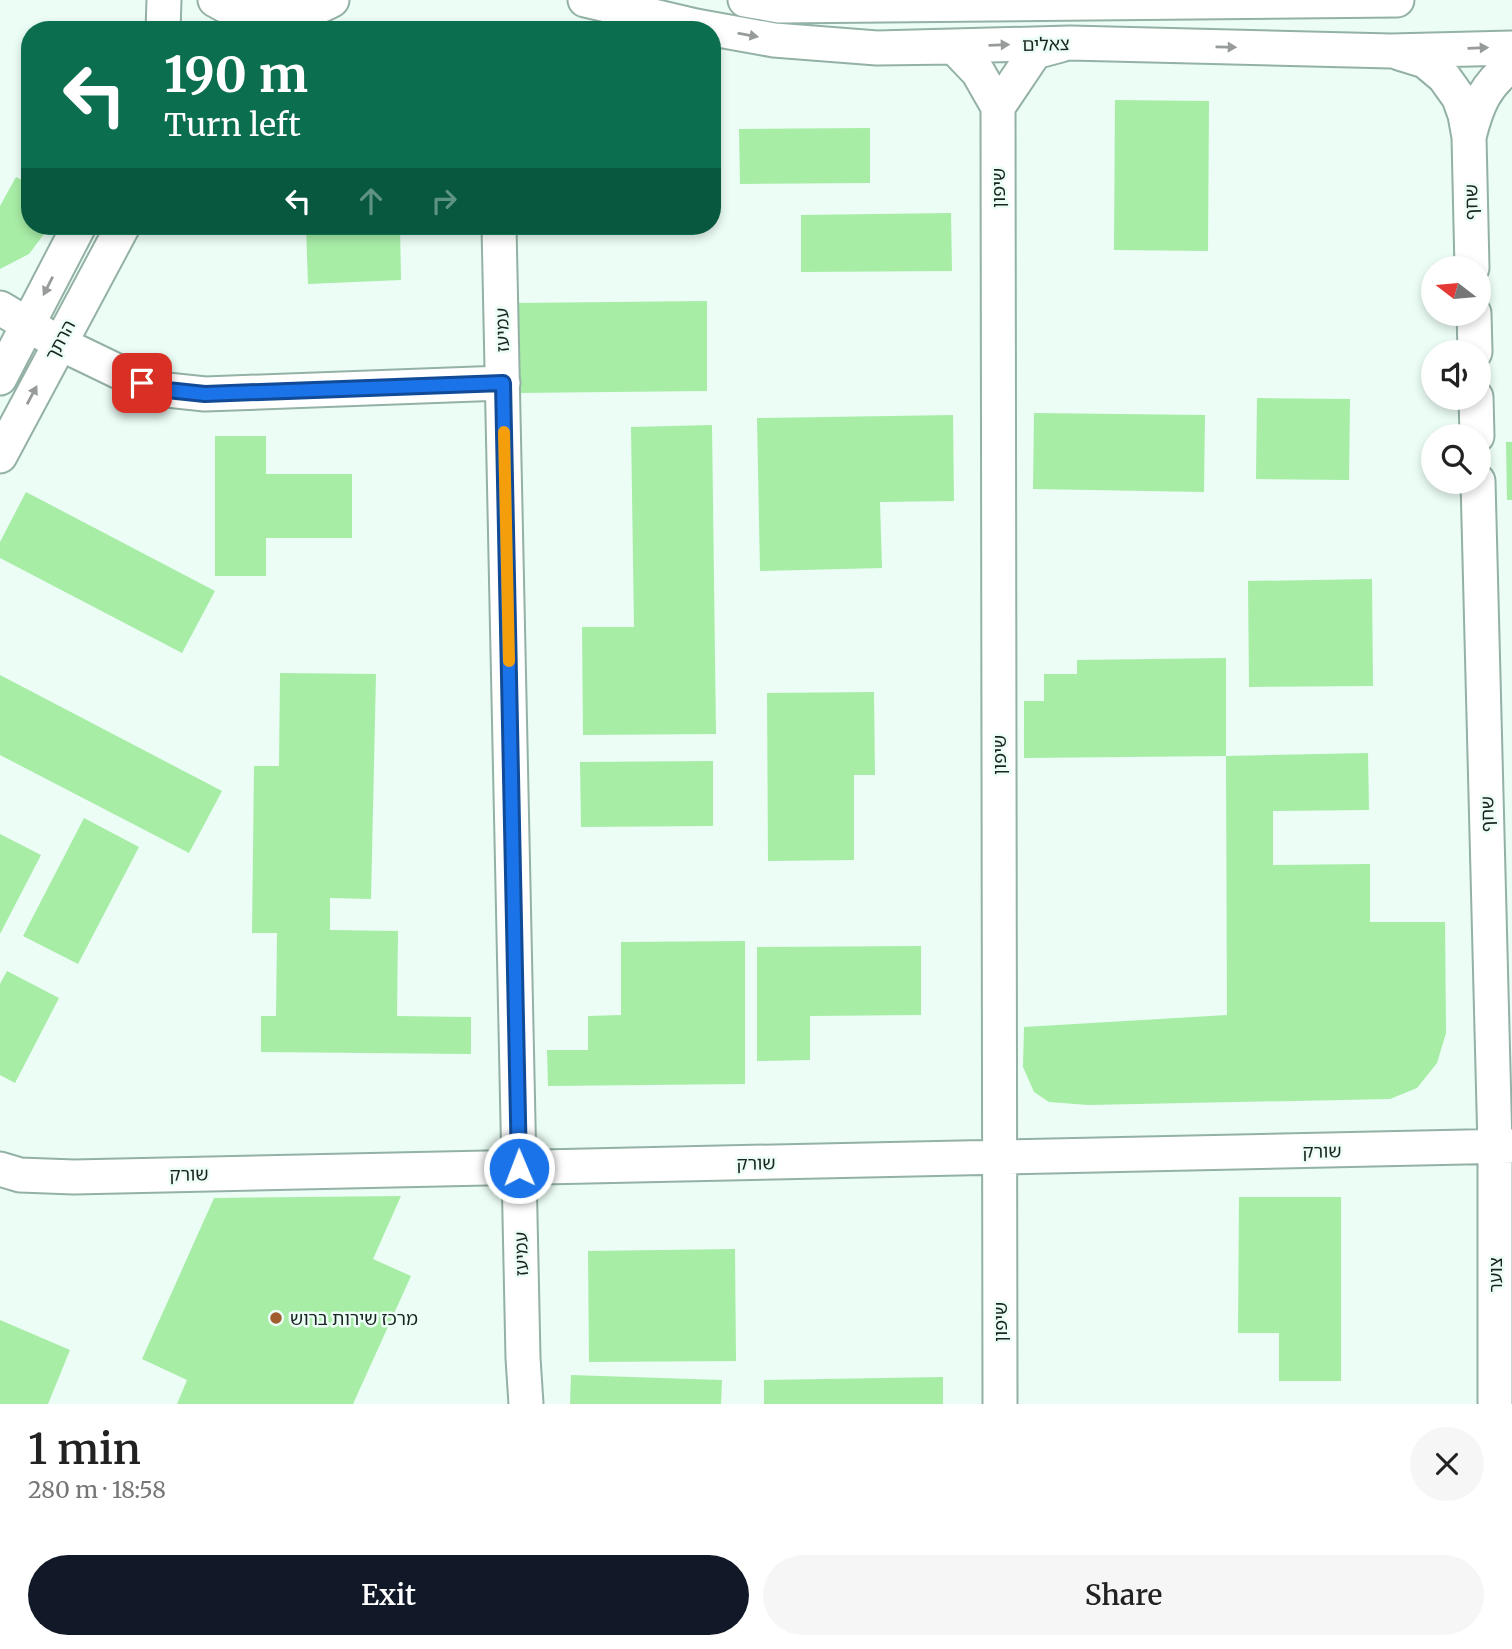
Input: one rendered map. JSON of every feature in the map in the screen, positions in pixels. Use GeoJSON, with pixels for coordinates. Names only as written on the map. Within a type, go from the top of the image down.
{"type":"FeatureCollection","features":[{"type":"Feature","properties":{"kind":"street"},"geometry":{"type":"LineString","coordinates":[[163,21],[164,0]]}},
{"type":"Feature","properties":{"kind":"street"},"geometry":{"type":"LineString","coordinates":[[215,0],[262,21]]}},
{"type":"Feature","properties":{"kind":"street"},"geometry":{"type":"LineString","coordinates":[[268,21],[332,0]]}},
{"type":"Feature","properties":{"kind":"street","name":"צאלים"},"geometry":{"type":"LineString","coordinates":[[585,0],[675,21]]}},
{"type":"Feature","properties":{"kind":"street"},"geometry":{"type":"LineString","coordinates":[[745,0],[779,6],[1397,0]]}},
{"type":"Feature","properties":{"kind":"street","name":"צאלים"},"geometry":{"type":"LineString","coordinates":[[721,30],[761,37],[877,48],[1070,43],[1391,51],[1512,48]]}},
{"type":"Feature","properties":{"kind":"street"},"geometry":{"type":"LineString","coordinates":[[998,107],[1035,52],[1070,43]]}},
{"type":"Feature","properties":{"kind":"street","name":"שיפון"},"geometry":{"type":"LineString","coordinates":[[877,48],[954,47],[978,72],[998,107],[1000,1404]]}},
{"type":"Feature","properties":{"kind":"street","name":"שחף"},"geometry":{"type":"LineString","coordinates":[[1391,51],[1425,61],[1444,77],[1459,98],[1469,137],[1472,256]]}},
{"type":"Feature","properties":{"kind":"street","name":"שחף"},"geometry":{"type":"LineString","coordinates":[[1469,137],[1477,107],[1499,74],[1512,65]]}},
{"type":"Feature","properties":{"kind":"street","name":"הרתך"},"geometry":{"type":"LineString","coordinates":[[0,379],[74,235]]}},
{"type":"Feature","properties":{"kind":"street","name":"הרתך"},"geometry":{"type":"LineString","coordinates":[[0,456],[118,235]]}},
{"type":"Feature","properties":{"kind":"street","name":"עמיעז"},"geometry":{"type":"LineString","coordinates":[[499,235],[526,1404]]}},
{"type":"Feature","properties":{"kind":"street"},"geometry":{"type":"LineString","coordinates":[[0,308],[59,343],[142,383],[167,390],[205,394],[503,383]]}},
{"type":"Feature","properties":{"kind":"street","name":"שחף"},"geometry":{"type":"LineString","coordinates":[[1479,494],[1504,1146]]}},
{"type":"Feature","properties":{"kind":"street","name":"שורק"},"geometry":{"type":"LineString","coordinates":[[0,1169],[20,1175],[74,1177],[1504,1146]]}},
{"type":"Feature","properties":{"kind":"street","name":"צוער"},"geometry":{"type":"LineString","coordinates":[[1495,1404],[1504,1146]]}},
{"type":"Feature","properties":{"kind":"building"},"geometry":{"type":"Polygon","coordinates":[[[1115,100],[1209,101],[1208,251],[1114,250],[1115,100]]]}},
{"type":"Feature","properties":{"kind":"building"},"geometry":{"type":"Polygon","coordinates":[[[870,128],[870,183],[740,184],[739,129],[870,128]]]}},
{"type":"Feature","properties":{"kind":"building"},"geometry":{"type":"Polygon","coordinates":[[[16,177],[21,180],[21,235],[43,235],[29,254],[0,269],[0,206],[16,177]]]}},
{"type":"Feature","properties":{"kind":"building"},"geometry":{"type":"Polygon","coordinates":[[[951,213],[952,271],[801,272],[801,215],[951,213]]]}},
{"type":"Feature","properties":{"kind":"building"},"geometry":{"type":"Polygon","coordinates":[[[306,235],[400,235],[401,280],[308,284],[306,235]]]}},
{"type":"Feature","properties":{"kind":"building"},"geometry":{"type":"Polygon","coordinates":[[[707,301],[707,391],[516,393],[515,303],[707,301]]]}},
{"type":"Feature","properties":{"kind":"building"},"geometry":{"type":"Polygon","coordinates":[[[1257,398],[1350,399],[1349,480],[1256,479],[1257,398]]]}},
{"type":"Feature","properties":{"kind":"building"},"geometry":{"type":"Polygon","coordinates":[[[1034,413],[1205,415],[1204,492],[1033,489],[1034,413]]]}},
{"type":"Feature","properties":{"kind":"building"},"geometry":{"type":"Polygon","coordinates":[[[953,415],[954,501],[880,502],[882,568],[760,571],[757,418],[953,415]]]}},
{"type":"Feature","properties":{"kind":"building"},"geometry":{"type":"Polygon","coordinates":[[[712,425],[716,734],[583,735],[582,627],[634,627],[631,427],[712,425]]]}},
{"type":"Feature","properties":{"kind":"building"},"geometry":{"type":"Polygon","coordinates":[[[215,436],[266,436],[266,474],[352,474],[352,538],[266,538],[266,576],[215,576],[215,436]]]}},
{"type":"Feature","properties":{"kind":"building"},"geometry":{"type":"Polygon","coordinates":[[[1506,442],[1512,442],[1512,500],[1507,500],[1506,442]]]}},
{"type":"Feature","properties":{"kind":"building"},"geometry":{"type":"Polygon","coordinates":[[[26,492],[215,591],[182,653],[0,558],[0,542],[26,492]]]}},
{"type":"Feature","properties":{"kind":"building"},"geometry":{"type":"Polygon","coordinates":[[[1372,579],[1373,686],[1249,687],[1248,581],[1372,579]]]}},
{"type":"Feature","properties":{"kind":"building"},"geometry":{"type":"Polygon","coordinates":[[[1226,658],[1226,756],[1024,758],[1024,701],[1044,701],[1044,674],[1077,674],[1077,660],[1226,658]]]}},
{"type":"Feature","properties":{"kind":"building"},"geometry":{"type":"Polygon","coordinates":[[[280,673],[376,674],[371,899],[330,898],[330,930],[398,931],[397,1016],[471,1017],[471,1054],[261,1052],[261,1016],[276,1016],[277,933],[252,933],[254,766],[279,766],[280,673]]]}},
{"type":"Feature","properties":{"kind":"building"},"geometry":{"type":"Polygon","coordinates":[[[0,675],[222,791],[189,853],[0,755],[0,675]]]}},
{"type":"Feature","properties":{"kind":"building"},"geometry":{"type":"Polygon","coordinates":[[[874,692],[875,775],[854,775],[854,860],[768,861],[767,693],[874,692]]]}},
{"type":"Feature","properties":{"kind":"building"},"geometry":{"type":"Polygon","coordinates":[[[1368,753],[1369,810],[1273,811],[1273,865],[1370,864],[1370,922],[1445,922],[1446,1033],[1437,1063],[1417,1088],[1390,1099],[1088,1105],[1049,1102],[1034,1092],[1023,1067],[1024,1027],[1227,1015],[1226,756],[1368,753]]]}},
{"type":"Feature","properties":{"kind":"building"},"geometry":{"type":"Polygon","coordinates":[[[713,761],[713,826],[581,827],[580,762],[713,761]]]}},
{"type":"Feature","properties":{"kind":"building"},"geometry":{"type":"Polygon","coordinates":[[[84,818],[139,847],[78,964],[23,936],[84,818]]]}},
{"type":"Feature","properties":{"kind":"building"},"geometry":{"type":"Polygon","coordinates":[[[0,834],[41,855],[0,934],[0,834]]]}},
{"type":"Feature","properties":{"kind":"building"},"geometry":{"type":"Polygon","coordinates":[[[745,941],[745,1084],[548,1086],[547,1050],[588,1050],[588,1016],[621,1015],[621,942],[745,941]]]}},
{"type":"Feature","properties":{"kind":"building"},"geometry":{"type":"Polygon","coordinates":[[[921,946],[921,1015],[810,1016],[810,1060],[757,1061],[757,947],[921,946]]]}},
{"type":"Feature","properties":{"kind":"building"},"geometry":{"type":"Polygon","coordinates":[[[7,971],[59,998],[15,1083],[0,1075],[0,984],[7,971]]]}},
{"type":"Feature","properties":{"kind":"building","name":"מרכז שירות ברוש"},"geometry":{"type":"Polygon","coordinates":[[[401,1196],[373,1259],[411,1276],[353,1404],[177,1404],[187,1380],[142,1359],[214,1198],[401,1196]]]}},
{"type":"Feature","properties":{"kind":"building"},"geometry":{"type":"Polygon","coordinates":[[[1239,1197],[1341,1197],[1341,1381],[1279,1381],[1279,1333],[1238,1333],[1239,1197]]]}},
{"type":"Feature","properties":{"kind":"building"},"geometry":{"type":"Polygon","coordinates":[[[735,1249],[736,1361],[589,1362],[588,1251],[735,1249]]]}},
{"type":"Feature","properties":{"kind":"building"},"geometry":{"type":"Polygon","coordinates":[[[0,1320],[70,1350],[48,1404],[0,1404],[0,1320]]]}},
{"type":"Feature","properties":{"kind":"building"},"geometry":{"type":"Polygon","coordinates":[[[571,1375],[722,1380],[721,1404],[570,1404],[571,1375]]]}},
{"type":"Feature","properties":{"kind":"building"},"geometry":{"type":"Polygon","coordinates":[[[943,1377],[943,1404],[764,1404],[764,1380],[943,1377]]]}},
{"type":"Feature","properties":{"kind":"slow traffic"},"geometry":{"type":"LineString","coordinates":[[504,432],[509,661]]}},
{"type":"Feature","properties":{"kind":"place","name":"מרכז שירות ברוש"},"geometry":{"type":"Point","coordinates":[276,1318]}},
{"type":"Feature","properties":{"kind":"route"},"geometry":{"type":"LineString","coordinates":[[142,383],[167,390],[205,394],[503,383],[519,1168]]}}]}
